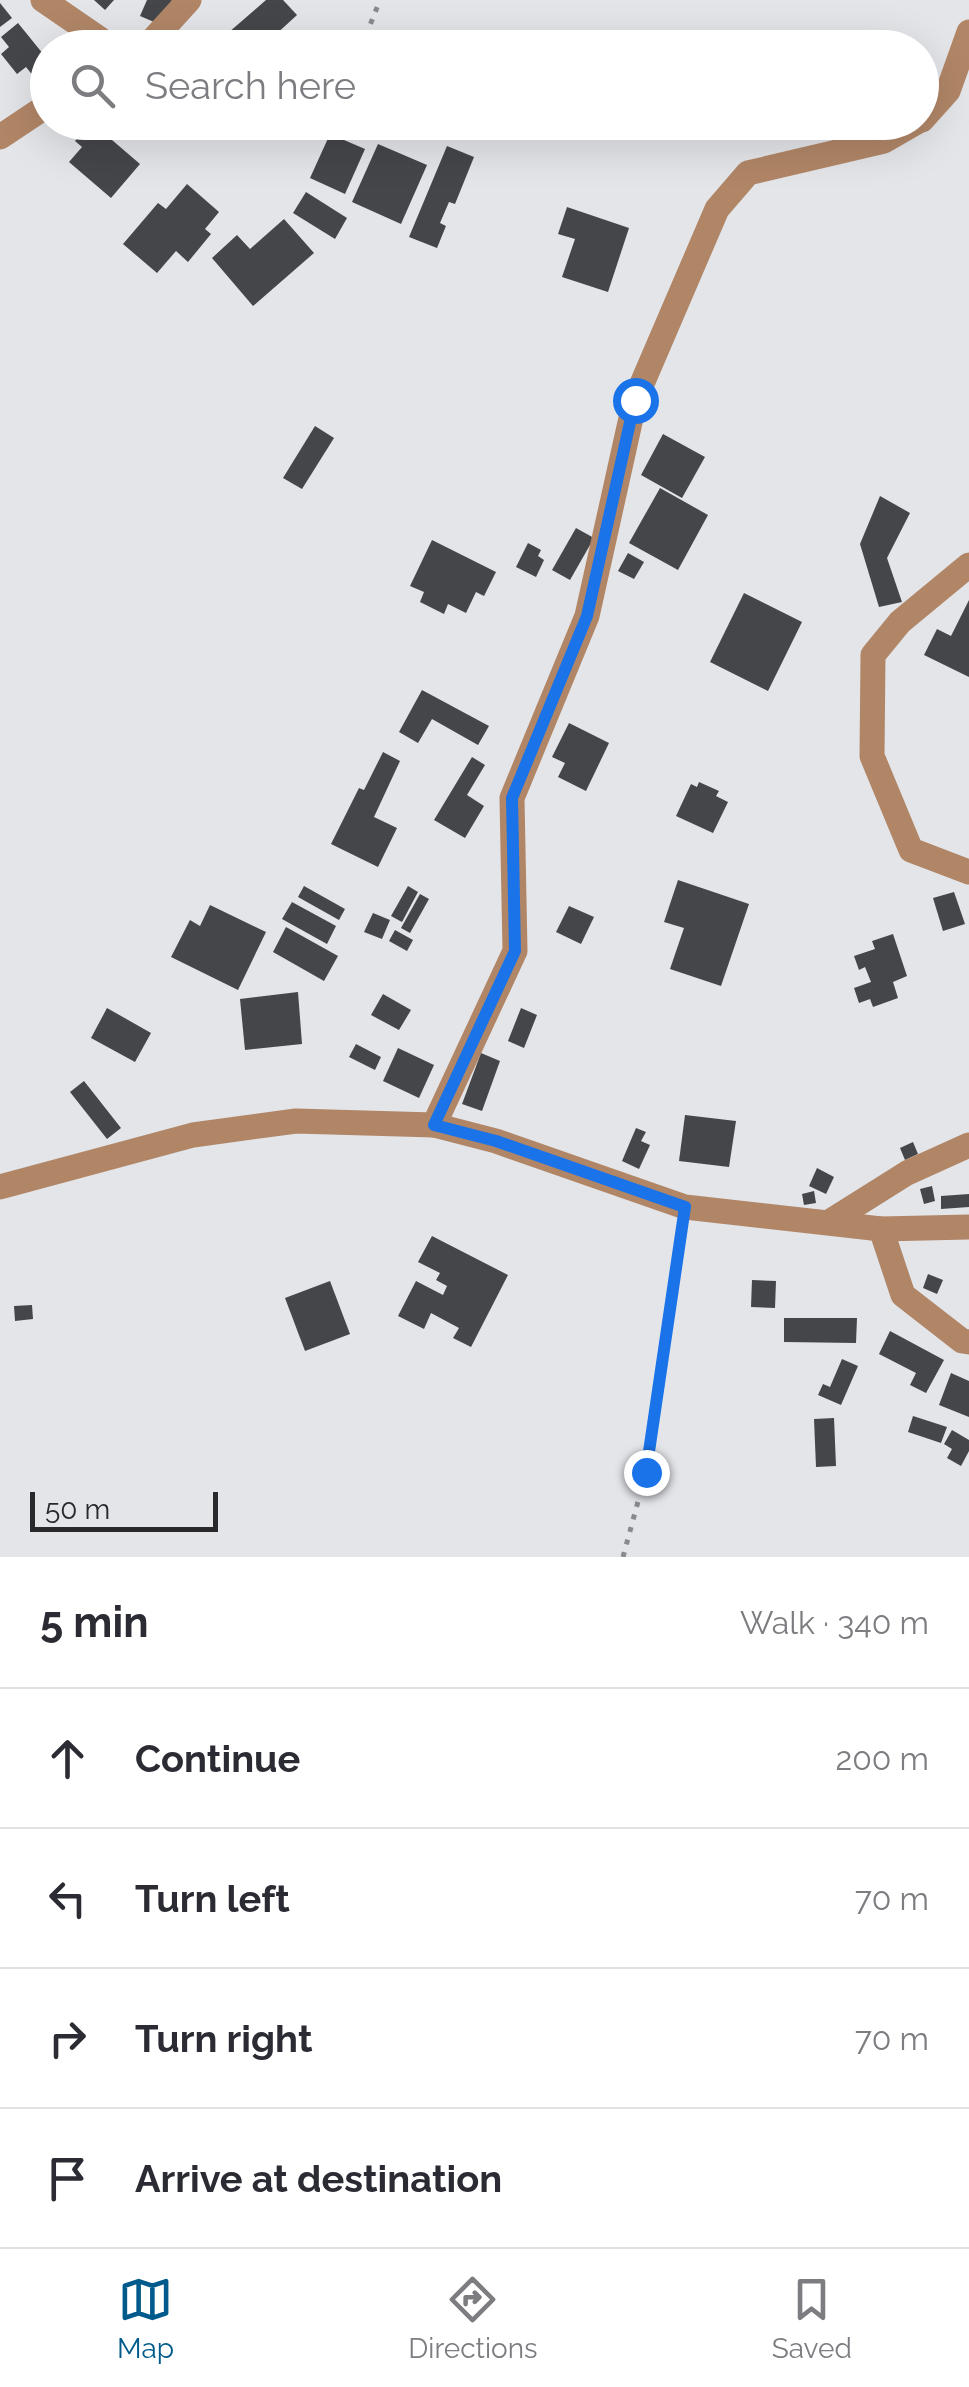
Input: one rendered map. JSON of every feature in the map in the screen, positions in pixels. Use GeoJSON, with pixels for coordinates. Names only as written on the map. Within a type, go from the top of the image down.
{"type":"FeatureCollection","features":[{"type":"Feature","properties":{"kind":"street"},"geometry":{"type":"LineString","coordinates":[[43,0],[87,30]]}},
{"type":"Feature","properties":{"kind":"street"},"geometry":{"type":"LineString","coordinates":[[162,30],[189,0]]}},
{"type":"Feature","properties":{"kind":"street"},"geometry":{"type":"LineString","coordinates":[[939,100],[948,91],[969,32]]}},
{"type":"Feature","properties":{"kind":"street"},"geometry":{"type":"LineString","coordinates":[[0,138],[30,118]]}},
{"type":"Feature","properties":{"kind":"street"},"geometry":{"type":"LineString","coordinates":[[434,1125],[515,951],[512,798],[587,616],[635,400],[717,209],[748,173],[886,140]]}},
{"type":"Feature","properties":{"kind":"street"},"geometry":{"type":"LineString","coordinates":[[969,565],[900,622],[874,655],[872,756],[912,850],[969,872]]}},
{"type":"Feature","properties":{"kind":"street"},"geometry":{"type":"LineString","coordinates":[[0,1187],[210,1133],[296,1121],[434,1125],[496,1141],[685,1207],[880,1229],[969,1227]]}},
{"type":"Feature","properties":{"kind":"street"},"geometry":{"type":"LineString","coordinates":[[829,1222],[907,1174],[969,1144]]}},
{"type":"Feature","properties":{"kind":"street"},"geometry":{"type":"LineString","coordinates":[[880,1229],[903,1294],[962,1341],[969,1342]]}},
{"type":"Feature","properties":{"kind":"path"},"geometry":{"type":"LineString","coordinates":[[368,30],[380,0]]}},
{"type":"Feature","properties":{"kind":"path"},"geometry":{"type":"LineString","coordinates":[[622,1557],[646,1472],[685,1207]]}},
{"type":"Feature","properties":{"kind":"building"},"geometry":{"type":"Polygon","coordinates":[[[94,0],[114,0],[105,10],[94,0]]]}},
{"type":"Feature","properties":{"kind":"building"},"geometry":{"type":"Polygon","coordinates":[[[147,0],[172,0],[161,25],[140,16],[147,0]]]}},
{"type":"Feature","properties":{"kind":"building"},"geometry":{"type":"Polygon","coordinates":[[[266,0],[283,0],[297,15],[281,30],[231,30],[266,0]]]}},
{"type":"Feature","properties":{"kind":"building"},"geometry":{"type":"Polygon","coordinates":[[[0,3],[12,18],[0,27],[0,3]]]}},
{"type":"Feature","properties":{"kind":"building"},"geometry":{"type":"Polygon","coordinates":[[[18,23],[30,38],[30,72],[26,67],[17,74],[1,54],[9,47],[1,37],[18,23]]]}},
{"type":"Feature","properties":{"kind":"building"},"geometry":{"type":"Polygon","coordinates":[[[112,140],[140,164],[111,198],[69,162],[82,147],[75,141],[112,140]]]}},
{"type":"Feature","properties":{"kind":"building"},"geometry":{"type":"Polygon","coordinates":[[[327,140],[344,140],[365,149],[345,194],[310,178],[327,140]]]}},
{"type":"Feature","properties":{"kind":"building"},"geometry":{"type":"Polygon","coordinates":[[[378,144],[427,165],[401,224],[352,202],[378,144]]]}},
{"type":"Feature","properties":{"kind":"building"},"geometry":{"type":"Polygon","coordinates":[[[447,146],[474,157],[455,204],[449,202],[440,223],[446,226],[437,248],[409,237],[447,146]]]}},
{"type":"Feature","properties":{"kind":"building"},"geometry":{"type":"Polygon","coordinates":[[[187,184],[219,212],[205,229],[211,234],[188,262],[176,251],[157,273],[123,244],[158,203],[166,209],[187,184]]]}},
{"type":"Feature","properties":{"kind":"building"},"geometry":{"type":"Polygon","coordinates":[[[306,192],[347,218],[335,239],[293,213],[306,192]]]}},
{"type":"Feature","properties":{"kind":"building"},"geometry":{"type":"Polygon","coordinates":[[[567,207],[629,228],[608,292],[562,277],[575,239],[558,234],[567,207]]]}},
{"type":"Feature","properties":{"kind":"building"},"geometry":{"type":"Polygon","coordinates":[[[284,219],[314,253],[253,306],[212,258],[237,235],[250,249],[284,219]]]}},
{"type":"Feature","properties":{"kind":"building"},"geometry":{"type":"Polygon","coordinates":[[[315,426],[334,438],[302,489],[283,478],[315,426]]]}},
{"type":"Feature","properties":{"kind":"building"},"geometry":{"type":"Polygon","coordinates":[[[663,434],[705,457],[682,498],[641,475],[663,434]]]}},
{"type":"Feature","properties":{"kind":"building"},"geometry":{"type":"Polygon","coordinates":[[[660,488],[708,515],[678,570],[629,543],[660,488]]]}},
{"type":"Feature","properties":{"kind":"building"},"geometry":{"type":"Polygon","coordinates":[[[880,496],[910,513],[887,558],[902,602],[879,607],[860,544],[880,496]]]}},
{"type":"Feature","properties":{"kind":"building"},"geometry":{"type":"Polygon","coordinates":[[[576,528],[594,538],[570,580],[552,570],[576,528]]]}},
{"type":"Feature","properties":{"kind":"building"},"geometry":{"type":"Polygon","coordinates":[[[432,540],[496,572],[484,596],[476,592],[466,613],[448,604],[444,614],[420,602],[424,592],[410,586],[432,540]]]}},
{"type":"Feature","properties":{"kind":"building"},"geometry":{"type":"Polygon","coordinates":[[[528,543],[541,550],[538,556],[544,560],[536,577],[516,567],[528,543]]]}},
{"type":"Feature","properties":{"kind":"building"},"geometry":{"type":"Polygon","coordinates":[[[628,553],[644,562],[634,579],[618,571],[628,553]]]}},
{"type":"Feature","properties":{"kind":"building"},"geometry":{"type":"Polygon","coordinates":[[[744,593],[802,622],[768,691],[710,662],[744,593]]]}},
{"type":"Feature","properties":{"kind":"building"},"geometry":{"type":"Polygon","coordinates":[[[969,600],[969,677],[924,655],[937,629],[951,636],[969,600]]]}},
{"type":"Feature","properties":{"kind":"building"},"geometry":{"type":"Polygon","coordinates":[[[422,690],[489,726],[478,745],[432,719],[418,743],[399,732],[422,690]]]}},
{"type":"Feature","properties":{"kind":"building"},"geometry":{"type":"Polygon","coordinates":[[[569,723],[609,743],[586,791],[558,777],[565,763],[552,757],[569,723]]]}},
{"type":"Feature","properties":{"kind":"building"},"geometry":{"type":"Polygon","coordinates":[[[383,752],[400,761],[374,817],[397,828],[378,867],[331,844],[359,788],[364,790],[383,752]]]}},
{"type":"Feature","properties":{"kind":"building"},"geometry":{"type":"Polygon","coordinates":[[[472,757],[485,765],[467,795],[484,806],[465,838],[434,820],[472,757]]]}},
{"type":"Feature","properties":{"kind":"building"},"geometry":{"type":"Polygon","coordinates":[[[699,782],[719,791],[716,796],[728,802],[713,833],[676,816],[691,784],[697,787],[699,782]]]}},
{"type":"Feature","properties":{"kind":"building"},"geometry":{"type":"Polygon","coordinates":[[[678,880],[749,904],[721,986],[670,969],[684,928],[664,922],[678,880]]]}},
{"type":"Feature","properties":{"kind":"building"},"geometry":{"type":"Polygon","coordinates":[[[304,886],[345,909],[339,920],[298,897],[304,886]]]}},
{"type":"Feature","properties":{"kind":"building"},"geometry":{"type":"Polygon","coordinates":[[[408,886],[418,892],[402,922],[391,916],[408,886]]]}},
{"type":"Feature","properties":{"kind":"building"},"geometry":{"type":"Polygon","coordinates":[[[954,892],[965,924],[943,931],[933,898],[954,892]]]}},
{"type":"Feature","properties":{"kind":"building"},"geometry":{"type":"Polygon","coordinates":[[[420,894],[429,899],[410,933],[401,928],[420,894]]]}},
{"type":"Feature","properties":{"kind":"building"},"geometry":{"type":"Polygon","coordinates":[[[292,902],[336,926],[327,944],[282,919],[292,902]]]}},
{"type":"Feature","properties":{"kind":"building"},"geometry":{"type":"Polygon","coordinates":[[[210,905],[266,932],[238,990],[171,957],[190,920],[200,926],[210,905]]]}},
{"type":"Feature","properties":{"kind":"building"},"geometry":{"type":"Polygon","coordinates":[[[569,906],[594,917],[581,944],[556,932],[569,906]]]}},
{"type":"Feature","properties":{"kind":"building"},"geometry":{"type":"Polygon","coordinates":[[[373,913],[390,920],[382,939],[364,932],[373,913]]]}},
{"type":"Feature","properties":{"kind":"building"},"geometry":{"type":"Polygon","coordinates":[[[286,927],[338,956],[324,981],[273,952],[286,927]]]}},
{"type":"Feature","properties":{"kind":"building"},"geometry":{"type":"Polygon","coordinates":[[[395,930],[413,940],[407,951],[389,941],[395,930]]]}},
{"type":"Feature","properties":{"kind":"building"},"geometry":{"type":"Polygon","coordinates":[[[893,934],[907,976],[893,982],[898,998],[873,1007],[870,999],[859,1003],[854,988],[871,982],[865,967],[859,970],[854,956],[875,949],[872,941],[893,934]]]}},
{"type":"Feature","properties":{"kind":"building"},"geometry":{"type":"Polygon","coordinates":[[[298,992],[302,1044],[245,1050],[240,999],[298,992]]]}},
{"type":"Feature","properties":{"kind":"building"},"geometry":{"type":"Polygon","coordinates":[[[383,994],[411,1010],[399,1030],[371,1015],[383,994]]]}},
{"type":"Feature","properties":{"kind":"building"},"geometry":{"type":"Polygon","coordinates":[[[107,1008],[151,1033],[135,1062],[91,1038],[107,1008]]]}},
{"type":"Feature","properties":{"kind":"building"},"geometry":{"type":"Polygon","coordinates":[[[521,1008],[537,1015],[524,1048],[508,1041],[521,1008]]]}},
{"type":"Feature","properties":{"kind":"building"},"geometry":{"type":"Polygon","coordinates":[[[356,1044],[381,1057],[375,1070],[349,1057],[356,1044]]]}},
{"type":"Feature","properties":{"kind":"building"},"geometry":{"type":"Polygon","coordinates":[[[398,1048],[434,1065],[419,1098],[383,1081],[398,1048]]]}},
{"type":"Feature","properties":{"kind":"building"},"geometry":{"type":"Polygon","coordinates":[[[481,1053],[500,1061],[482,1111],[462,1104],[481,1053]]]}},
{"type":"Feature","properties":{"kind":"building"},"geometry":{"type":"Polygon","coordinates":[[[84,1081],[121,1128],[107,1139],[70,1092],[84,1081]]]}},
{"type":"Feature","properties":{"kind":"building"},"geometry":{"type":"Polygon","coordinates":[[[685,1115],[736,1121],[729,1167],[679,1161],[685,1115]]]}},
{"type":"Feature","properties":{"kind":"building"},"geometry":{"type":"Polygon","coordinates":[[[636,1128],[646,1132],[641,1141],[650,1145],[639,1169],[622,1161],[636,1128]]]}},
{"type":"Feature","properties":{"kind":"building"},"geometry":{"type":"Polygon","coordinates":[[[913,1142],[918,1154],[905,1160],[900,1148],[913,1142]]]}},
{"type":"Feature","properties":{"kind":"building"},"geometry":{"type":"Polygon","coordinates":[[[817,1168],[834,1177],[826,1194],[809,1186],[817,1168]]]}},
{"type":"Feature","properties":{"kind":"building"},"geometry":{"type":"Polygon","coordinates":[[[932,1186],[935,1201],[924,1204],[920,1189],[932,1186]]]}},
{"type":"Feature","properties":{"kind":"building"},"geometry":{"type":"Polygon","coordinates":[[[814,1191],[816,1203],[804,1205],[802,1194],[814,1191]]]}},
{"type":"Feature","properties":{"kind":"building"},"geometry":{"type":"Polygon","coordinates":[[[969,1194],[969,1207],[941,1209],[941,1196],[969,1194]]]}},
{"type":"Feature","properties":{"kind":"building"},"geometry":{"type":"Polygon","coordinates":[[[432,1236],[508,1275],[471,1347],[453,1338],[459,1328],[431,1313],[424,1329],[398,1316],[416,1281],[443,1295],[447,1286],[436,1280],[440,1273],[418,1262],[432,1236]]]}},
{"type":"Feature","properties":{"kind":"building"},"geometry":{"type":"Polygon","coordinates":[[[928,1274],[943,1280],[937,1294],[923,1288],[928,1274]]]}},
{"type":"Feature","properties":{"kind":"building"},"geometry":{"type":"Polygon","coordinates":[[[752,1280],[776,1281],[775,1308],[751,1307],[752,1280]]]}},
{"type":"Feature","properties":{"kind":"building"},"geometry":{"type":"Polygon","coordinates":[[[330,1281],[350,1334],[305,1351],[285,1298],[330,1281]]]}},
{"type":"Feature","properties":{"kind":"building"},"geometry":{"type":"Polygon","coordinates":[[[32,1305],[33,1319],[15,1321],[14,1306],[32,1305]]]}},
{"type":"Feature","properties":{"kind":"building"},"geometry":{"type":"Polygon","coordinates":[[[784,1318],[857,1318],[856,1343],[784,1342],[784,1318]]]}},
{"type":"Feature","properties":{"kind":"building"},"geometry":{"type":"Polygon","coordinates":[[[890,1331],[944,1360],[926,1393],[910,1385],[916,1373],[879,1354],[890,1331]]]}},
{"type":"Feature","properties":{"kind":"building"},"geometry":{"type":"Polygon","coordinates":[[[842,1359],[858,1366],[841,1405],[818,1395],[823,1384],[830,1387],[842,1359]]]}},
{"type":"Feature","properties":{"kind":"building"},"geometry":{"type":"Polygon","coordinates":[[[951,1373],[969,1381],[969,1417],[939,1405],[951,1373]]]}},
{"type":"Feature","properties":{"kind":"building"},"geometry":{"type":"Polygon","coordinates":[[[913,1416],[947,1427],[941,1443],[908,1432],[913,1416]]]}},
{"type":"Feature","properties":{"kind":"building"},"geometry":{"type":"Polygon","coordinates":[[[834,1418],[836,1466],[816,1467],[814,1419],[834,1418]]]}},
{"type":"Feature","properties":{"kind":"building"},"geometry":{"type":"Polygon","coordinates":[[[952,1430],[969,1440],[969,1451],[961,1466],[947,1458],[952,1449],[944,1444],[952,1430]]]}},
{"type":"Feature","properties":{"kind":"route"},"geometry":{"type":"LineString","coordinates":[[635,400],[587,616],[512,798],[515,951],[434,1125],[496,1141],[685,1207],[646,1472]]}}]}
